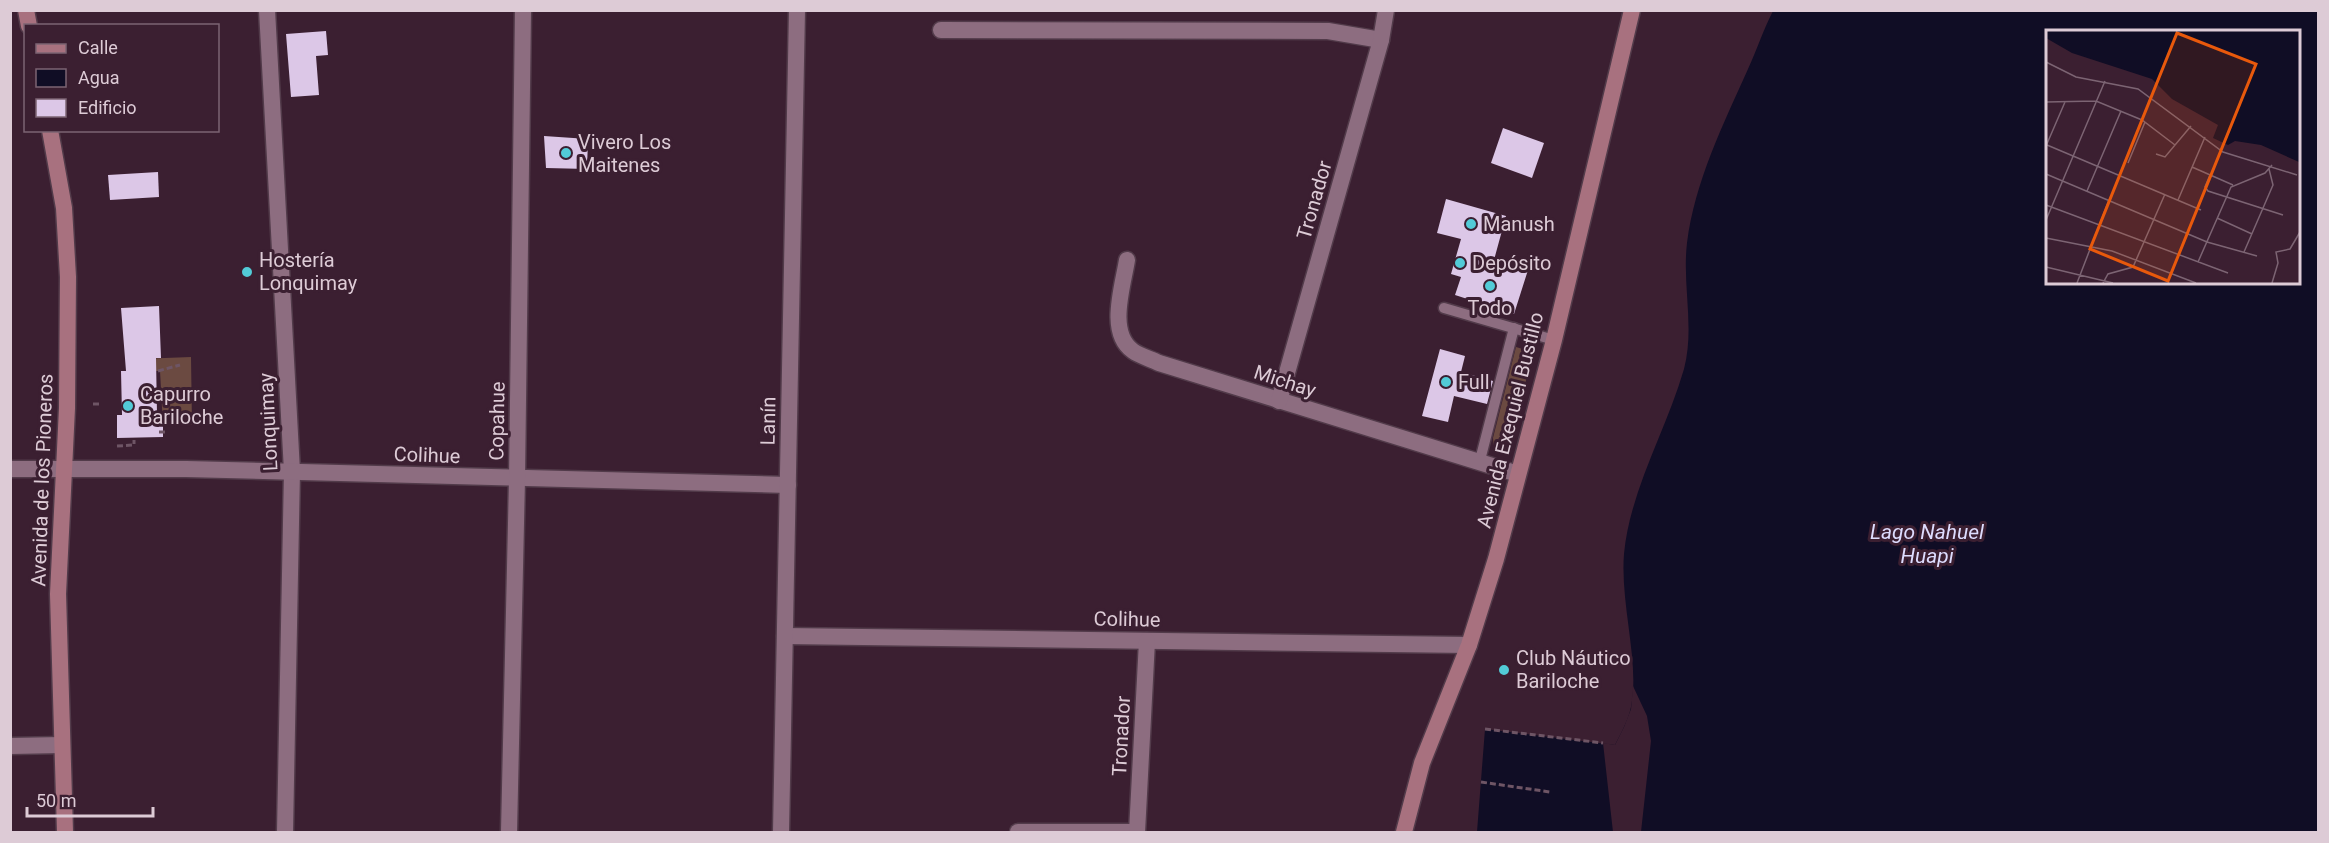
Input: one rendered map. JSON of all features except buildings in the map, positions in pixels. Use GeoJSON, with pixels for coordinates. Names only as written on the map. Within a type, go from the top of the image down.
{"type":"FeatureCollection","features":[{"type":"Feature","properties":{"kind":"main road","name":"Avenida Exequiel Bustillo"},"geometry":{"type":"LineString","coordinates":[[1404,832],[1422,764],[1469,645],[1496,559],[1554,340],[1632,10]]}},
{"type":"Feature","properties":{"kind":"main road","name":"Avenida de los Pioneros"},"geometry":{"type":"LineString","coordinates":[[50,132],[64,208],[68,277],[65,469],[58,594],[64,832]]}},
{"type":"Feature","properties":{"kind":"street","name":"Lonquimay"},"geometry":{"type":"LineString","coordinates":[[267,10],[292,471],[285,832]]}},
{"type":"Feature","properties":{"kind":"street","name":"Copahue"},"geometry":{"type":"LineString","coordinates":[[509,832],[517,479],[523,10]]}},
{"type":"Feature","properties":{"kind":"street","name":"Lanín"},"geometry":{"type":"LineString","coordinates":[[781,832],[797,10]]}},
{"type":"Feature","properties":{"kind":"street","name":"Tronador"},"geometry":{"type":"LineString","coordinates":[[1279,401],[1381,40],[1386,10]]}},
{"type":"Feature","properties":{"kind":"street"},"geometry":{"type":"LineString","coordinates":[[942,30],[1328,32],[1381,40]]}},
{"type":"Feature","properties":{"kind":"street","name":"Michay"},"geometry":{"type":"LineString","coordinates":[[1127,260],[1119,320],[1121,337],[1132,351],[1159,363],[1479,464],[1518,474]]}},
{"type":"Feature","properties":{"kind":"street","name":"Colihue"},"geometry":{"type":"LineString","coordinates":[[10,469],[292,471],[788,485]]}},
{"type":"Feature","properties":{"kind":"street","name":"Colihue"},"geometry":{"type":"LineString","coordinates":[[785,636],[1469,645]]}},
{"type":"Feature","properties":{"kind":"street","name":"Tronador"},"geometry":{"type":"LineString","coordinates":[[1137,832],[1147,641]]}},
{"type":"Feature","properties":{"kind":"street"},"geometry":{"type":"LineString","coordinates":[[10,746],[62,746]]}},
{"type":"Feature","properties":{"kind":"street"},"geometry":{"type":"LineString","coordinates":[[1018,832],[1137,832]]}},
{"type":"Feature","properties":{"kind":"lane"},"geometry":{"type":"LineString","coordinates":[[1444,308],[1554,340]]}},
{"type":"Feature","properties":{"kind":"lane"},"geometry":{"type":"LineString","coordinates":[[1479,464],[1514,328]]}},
{"type":"Feature","properties":{"kind":"path"},"geometry":{"type":"LineString","coordinates":[[158,371],[180,365]]}},
{"type":"Feature","properties":{"kind":"path"},"geometry":{"type":"LineString","coordinates":[[93,404],[102,404]]}},
{"type":"Feature","properties":{"kind":"path"},"geometry":{"type":"LineString","coordinates":[[159,432],[168,432]]}},
{"type":"Feature","properties":{"kind":"path"},"geometry":{"type":"LineString","coordinates":[[117,446],[134,446],[134,440]]}},
{"type":"Feature","properties":{"kind":"path"},"geometry":{"type":"LineString","coordinates":[[1485,729],[1603,743]]}},
{"type":"Feature","properties":{"kind":"path"},"geometry":{"type":"LineString","coordinates":[[1481,782],[1550,792]]}},
{"type":"Feature","properties":{"kind":"shaded area"},"geometry":{"type":"Polygon","coordinates":[[[1516,347],[1533,352],[1509,449],[1506,453],[1499,454],[1494,448],[1493,438],[1516,347]]]}},
{"type":"Feature","properties":{"kind":"shaded area"},"geometry":{"type":"Polygon","coordinates":[[[191,357],[192,425],[163,426],[160,371],[138,371],[138,359],[191,357]]]}},
{"type":"Feature","properties":{"kind":"water","name":"Lago Nahuel Huapi"},"geometry":{"type":"Polygon","coordinates":[[[1773,11],[2318,11],[2318,832],[1477,832],[1485,729],[1615,745],[1628,717],[1633,690],[1633,672],[1624,573],[1628,530],[1641,484],[1684,369],[1688,338],[1687,243],[1696,198],[1720,132],[1773,11]]]}},
{"type":"Feature","properties":{"kind":"pier"},"geometry":{"type":"Polygon","coordinates":[[[1633,686],[1647,716],[1651,741],[1641,832],[1613,832],[1603,743],[1615,745],[1631,709],[1633,686]]]}},
{"type":"Feature","properties":{"kind":"place","name":"Vivero Los Maitenes"},"geometry":{"type":"Point","coordinates":[566,153]}},
{"type":"Feature","properties":{"kind":"place","name":"Manush"},"geometry":{"type":"Point","coordinates":[1471,224]}},
{"type":"Feature","properties":{"kind":"place","name":"Depósito"},"geometry":{"type":"Point","coordinates":[1460,263]}},
{"type":"Feature","properties":{"kind":"place","name":"Hostería Lonquimay"},"geometry":{"type":"Point","coordinates":[247,272]}},
{"type":"Feature","properties":{"kind":"place","name":"Todo"},"geometry":{"type":"Point","coordinates":[1490,286]}},
{"type":"Feature","properties":{"kind":"place","name":"Full"},"geometry":{"type":"Point","coordinates":[1446,382]}},
{"type":"Feature","properties":{"kind":"place","name":"Capurro Bariloche"},"geometry":{"type":"Point","coordinates":[128,406]}},
{"type":"Feature","properties":{"kind":"place","name":"Club Náutico Bariloche"},"geometry":{"type":"Point","coordinates":[1504,670]}}]}
